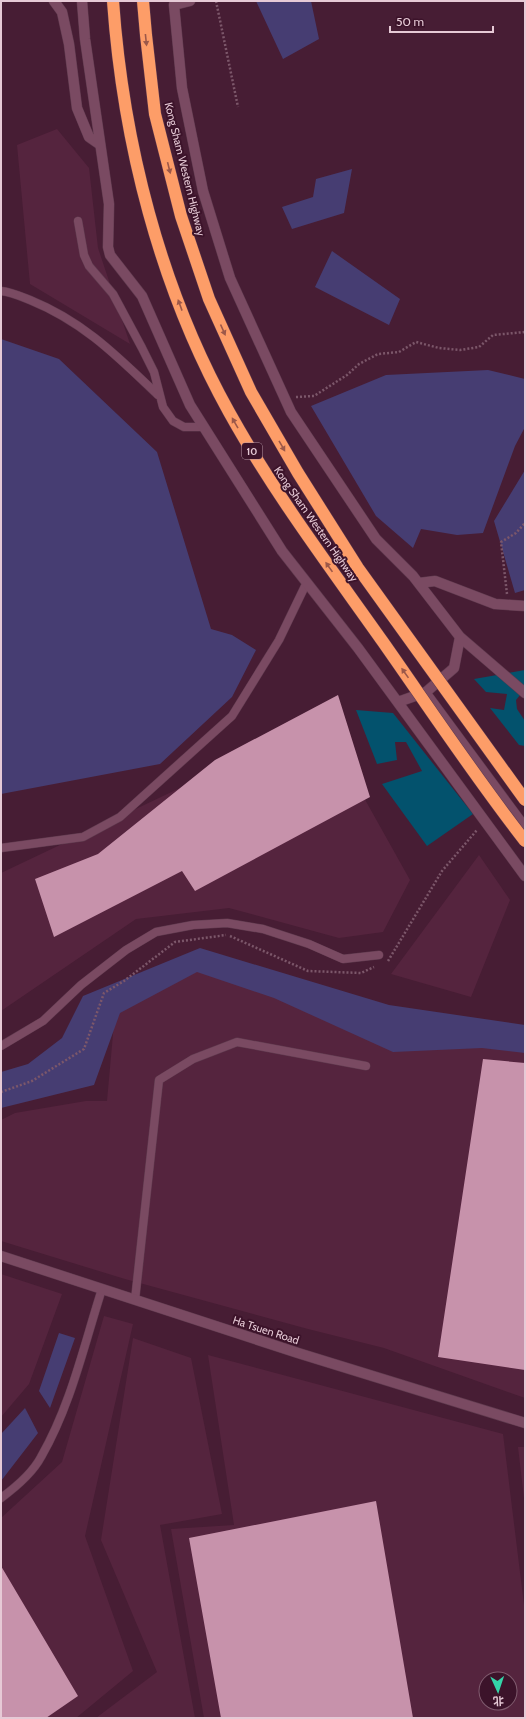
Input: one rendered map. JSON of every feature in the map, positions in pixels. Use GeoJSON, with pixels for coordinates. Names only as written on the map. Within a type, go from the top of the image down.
{"type":"FeatureCollection","features":[{"type":"Feature","properties":{"kind":"highway","name":"Kong Sham Western Highway"},"geometry":{"type":"LineString","coordinates":[[113,1],[116,39],[126,115],[152,224],[183,314],[228,410],[258,462],[296,520],[525,841]]}},
{"type":"Feature","properties":{"kind":"highway","name":"Kong Sham Western Highway"},"geometry":{"type":"LineString","coordinates":[[143,1],[155,114],[181,216],[210,299],[251,392],[298,473],[358,568],[525,800]]}},
{"type":"Feature","properties":{"kind":"street"},"geometry":{"type":"LineString","coordinates":[[54,1],[62,12],[69,44],[77,108],[89,137],[99,144]]}},
{"type":"Feature","properties":{"kind":"street"},"geometry":{"type":"LineString","coordinates":[[82,1],[85,39],[99,144],[109,204],[108,246],[110,255],[142,296],[190,405],[282,551],[306,584],[358,648],[525,876]]}},
{"type":"Feature","properties":{"kind":"street"},"geometry":{"type":"LineString","coordinates":[[190,1],[174,5],[182,88],[203,191],[230,278],[284,398],[291,412],[376,539],[419,583],[460,637],[525,693]]}},
{"type":"Feature","properties":{"kind":"street"},"geometry":{"type":"LineString","coordinates":[[419,583],[434,581],[495,604],[525,606]]}},
{"type":"Feature","properties":{"kind":"street"},"geometry":{"type":"LineString","coordinates":[[398,702],[426,692],[454,668],[460,637]]}},
{"type":"Feature","properties":{"kind":"street","name":"Ha Tsuen Road"},"geometry":{"type":"LineString","coordinates":[[1,1256],[298,1353],[525,1423]]}},
{"type":"Feature","properties":{"kind":"lane"},"geometry":{"type":"LineString","coordinates":[[78,221],[84,255],[89,266],[113,294],[154,372],[158,395],[163,408],[173,421],[184,427],[204,428]]}},
{"type":"Feature","properties":{"kind":"lane"},"geometry":{"type":"LineString","coordinates":[[1,291],[9,292],[54,310],[78,324],[119,358],[158,395]]}},
{"type":"Feature","properties":{"kind":"lane"},"geometry":{"type":"LineString","coordinates":[[1,848],[83,837],[120,817],[232,716],[279,640],[306,584]]}},
{"type":"Feature","properties":{"kind":"lane"},"geometry":{"type":"LineString","coordinates":[[426,692],[525,826]]}},
{"type":"Feature","properties":{"kind":"lane"},"geometry":{"type":"LineString","coordinates":[[1,1046],[43,1022],[81,985],[126,950],[156,932],[193,924],[227,923],[263,929],[309,944],[343,959],[379,955]]}},
{"type":"Feature","properties":{"kind":"lane"},"geometry":{"type":"LineString","coordinates":[[135,1300],[159,1080],[193,1059],[237,1042],[366,1066]]}},
{"type":"Feature","properties":{"kind":"lane"},"geometry":{"type":"LineString","coordinates":[[1,1498],[20,1484],[41,1458],[67,1403],[102,1289]]}},
{"type":"Feature","properties":{"kind":"path"},"geometry":{"type":"LineString","coordinates":[[216,1],[238,107]]}},
{"type":"Feature","properties":{"kind":"path"},"geometry":{"type":"LineString","coordinates":[[284,398],[314,396],[348,375],[360,364],[378,354],[399,352],[416,342],[439,348],[460,350],[478,347],[493,335],[525,332]]}},
{"type":"Feature","properties":{"kind":"path"},"geometry":{"type":"LineString","coordinates":[[508,605],[502,542],[516,533],[525,522]]}},
{"type":"Feature","properties":{"kind":"path"},"geometry":{"type":"LineString","coordinates":[[383,963],[390,960],[442,872],[485,820]]}},
{"type":"Feature","properties":{"kind":"path"},"geometry":{"type":"LineString","coordinates":[[1,1092],[32,1081],[84,1049],[104,993],[124,981],[175,942],[229,935],[308,971],[361,973],[375,967]]}},
{"type":"Feature","properties":{"kind":"shaded area"},"geometry":{"type":"Polygon","coordinates":[[[256,1],[311,1],[319,39],[283,59],[256,1]]]}},
{"type":"Feature","properties":{"kind":"shaded area"},"geometry":{"type":"Polygon","coordinates":[[[57,129],[89,168],[98,248],[130,344],[30,284],[17,145],[57,129]]]}},
{"type":"Feature","properties":{"kind":"shaded area"},"geometry":{"type":"Polygon","coordinates":[[[352,169],[344,213],[292,229],[282,207],[313,197],[316,179],[352,169]]]}},
{"type":"Feature","properties":{"kind":"shaded area"},"geometry":{"type":"Polygon","coordinates":[[[332,251],[400,299],[389,325],[315,287],[332,251]]]}},
{"type":"Feature","properties":{"kind":"shaded area"},"geometry":{"type":"Polygon","coordinates":[[[1,339],[59,359],[157,452],[211,629],[232,635],[256,650],[232,697],[160,764],[1,794],[1,339]]]}},
{"type":"Feature","properties":{"kind":"shaded area"},"geometry":{"type":"Polygon","coordinates":[[[488,370],[525,379],[525,427],[515,446],[483,533],[457,535],[421,529],[413,548],[376,516],[311,406],[386,375],[488,370]]]}},
{"type":"Feature","properties":{"kind":"shaded area"},"geometry":{"type":"Polygon","coordinates":[[[525,470],[525,590],[515,593],[494,521],[525,470]]]}},
{"type":"Feature","properties":{"kind":"shaded area"},"geometry":{"type":"Polygon","coordinates":[[[321,721],[410,880],[383,932],[339,938],[229,908],[136,919],[1,1011],[1,873],[321,721]]]}},
{"type":"Feature","properties":{"kind":"shaded area"},"geometry":{"type":"Polygon","coordinates":[[[479,855],[510,900],[471,997],[391,974],[479,855]]]}},
{"type":"Feature","properties":{"kind":"shaded area"},"geometry":{"type":"Polygon","coordinates":[[[200,948],[389,1005],[525,1025],[525,1053],[482,1048],[393,1052],[274,998],[197,972],[120,1013],[94,1085],[1,1108],[1,1072],[28,1064],[62,1038],[83,996],[200,948]]]}},
{"type":"Feature","properties":{"kind":"shaded area"},"geometry":{"type":"Polygon","coordinates":[[[209,962],[525,1045],[525,1398],[384,1348],[308,1329],[125,1279],[1,1241],[1,1120],[15,1113],[86,1101],[107,1101],[116,1001],[209,962]]]}},
{"type":"Feature","properties":{"kind":"shaded area"},"geometry":{"type":"Polygon","coordinates":[[[1,1274],[62,1294],[29,1384],[1,1417],[1,1274]]]}},
{"type":"Feature","properties":{"kind":"shaded area"},"geometry":{"type":"Polygon","coordinates":[[[104,1316],[133,1324],[85,1536],[133,1671],[76,1718],[1,1718],[1,1518],[62,1462],[104,1316]]]}},
{"type":"Feature","properties":{"kind":"shaded area"},"geometry":{"type":"Polygon","coordinates":[[[59,1333],[75,1338],[50,1408],[39,1391],[59,1333]]]}},
{"type":"Feature","properties":{"kind":"shaded area"},"geometry":{"type":"Polygon","coordinates":[[[133,1338],[191,1358],[222,1514],[160,1525],[195,1718],[96,1718],[157,1672],[101,1540],[133,1338]]]}},
{"type":"Feature","properties":{"kind":"shaded area"},"geometry":{"type":"Polygon","coordinates":[[[208,1355],[503,1434],[525,1613],[525,1718],[204,1718],[171,1529],[234,1525],[208,1355]]]}},
{"type":"Feature","properties":{"kind":"shaded area"},"geometry":{"type":"Polygon","coordinates":[[[25,1408],[38,1433],[1,1481],[1,1434],[25,1408]]]}},
{"type":"Feature","properties":{"kind":"shaded area"},"geometry":{"type":"Polygon","coordinates":[[[518,1447],[525,1447],[525,1507],[518,1447]]]}},
{"type":"Feature","properties":{"kind":"water"},"geometry":{"type":"Polygon","coordinates":[[[525,670],[525,689],[516,700],[517,709],[525,721],[525,746],[519,745],[490,708],[504,710],[507,694],[486,692],[474,679],[525,670]]]}},
{"type":"Feature","properties":{"kind":"water"},"geometry":{"type":"Polygon","coordinates":[[[356,710],[393,713],[473,814],[427,846],[382,784],[422,771],[406,742],[395,742],[397,760],[377,764],[356,710]]]}},
{"type":"Feature","properties":{"kind":"building"},"geometry":{"type":"Polygon","coordinates":[[[338,695],[370,797],[195,891],[182,871],[54,937],[35,879],[98,854],[215,760],[338,695]]]}},
{"type":"Feature","properties":{"kind":"building"},"geometry":{"type":"Polygon","coordinates":[[[483,1059],[525,1063],[525,1370],[438,1357],[483,1059]]]}},
{"type":"Feature","properties":{"kind":"building"},"geometry":{"type":"Polygon","coordinates":[[[376,1501],[413,1718],[221,1718],[189,1538],[376,1501]]]}},
{"type":"Feature","properties":{"kind":"building"},"geometry":{"type":"Polygon","coordinates":[[[1,1566],[78,1696],[46,1718],[1,1718],[1,1566]]]}}]}
